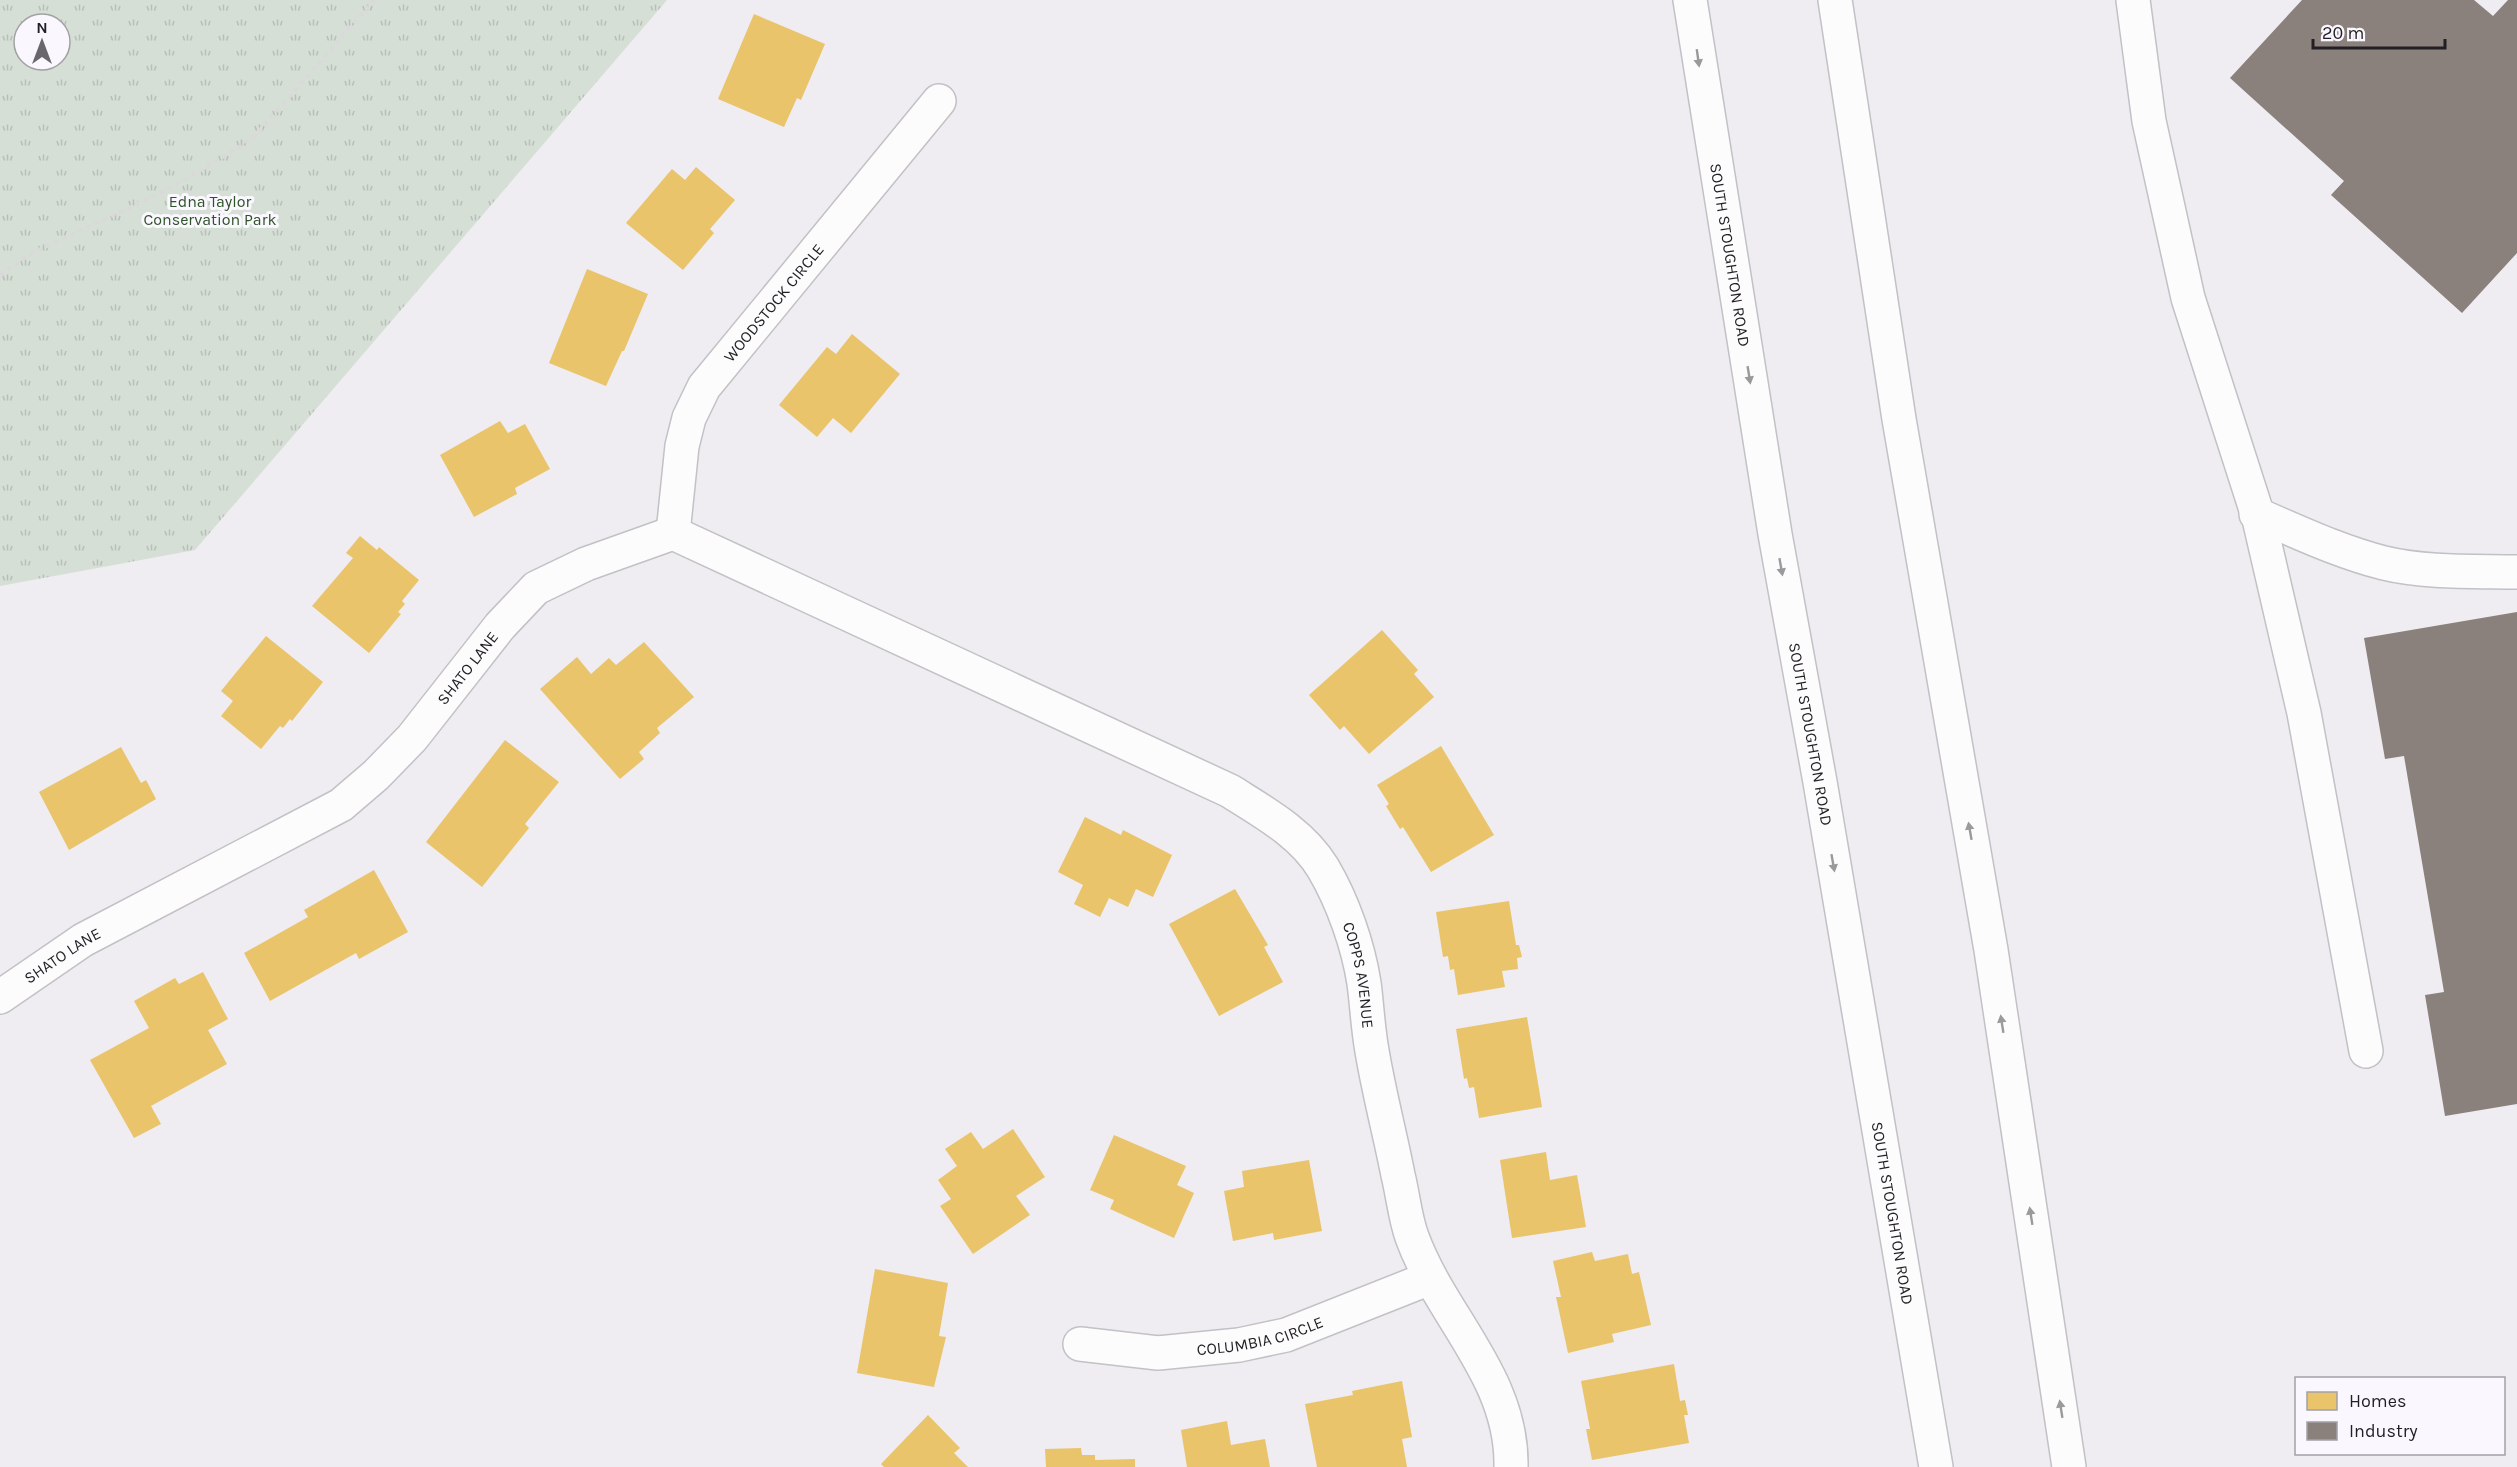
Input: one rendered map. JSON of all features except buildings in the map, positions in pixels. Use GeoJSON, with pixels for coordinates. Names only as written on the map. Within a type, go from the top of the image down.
{"type":"FeatureCollection","features":[{"type":"Feature","properties":{"kind":"street","name":"SOUTH STOUGHTON ROAD"},"geometry":{"type":"LineString","coordinates":[[1690,0],[1775,534],[1822,794],[1936,1467]]}},
{"type":"Feature","properties":{"kind":"street"},"geometry":{"type":"LineString","coordinates":[[1835,0],[1899,418],[1991,950],[2070,1467]]}},
{"type":"Feature","properties":{"kind":"street"},"geometry":{"type":"LineString","coordinates":[[2133,0],[2149,121],[2188,298],[2256,514],[2304,713],[2366,1051]]}},
{"type":"Feature","properties":{"kind":"street","name":"WOODSTOCK CIRCLE"},"geometry":{"type":"LineString","coordinates":[[673,533],[682,447],[688,418],[704,387],[939,101]]}},
{"type":"Feature","properties":{"kind":"street"},"geometry":{"type":"LineString","coordinates":[[2256,514],[2335,548],[2387,564],[2442,570],[2517,572]]}},
{"type":"Feature","properties":{"kind":"street","name":"COPPS AVENUE"},"geometry":{"type":"LineString","coordinates":[[673,533],[1230,790],[1303,842],[1323,868],[1347,919],[1363,981],[1372,1051],[1411,1236],[1430,1278],[1472,1342],[1503,1406],[1512,1445],[1511,1467]]}},
{"type":"Feature","properties":{"kind":"street","name":"SHATO LANE"},"geometry":{"type":"LineString","coordinates":[[0,997],[83,940],[340,805],[376,775],[412,738],[500,626],[536,588],[586,564],[673,533]]}},
{"type":"Feature","properties":{"kind":"street","name":"COLUMBIA CIRCLE"},"geometry":{"type":"LineString","coordinates":[[1080,1344],[1158,1353],[1239,1345],[1286,1335],[1430,1278]]}},
{"type":"Feature","properties":{"kind":"path"},"geometry":{"type":"LineString","coordinates":[[0,275],[32,253],[169,189],[251,140],[374,0]]}},
{"type":"Feature","properties":{"kind":"green space","name":"Edna Taylor Conservation Park"},"geometry":{"type":"Polygon","coordinates":[[[0,0],[667,0],[195,550],[0,586],[0,0]]]}}]}
